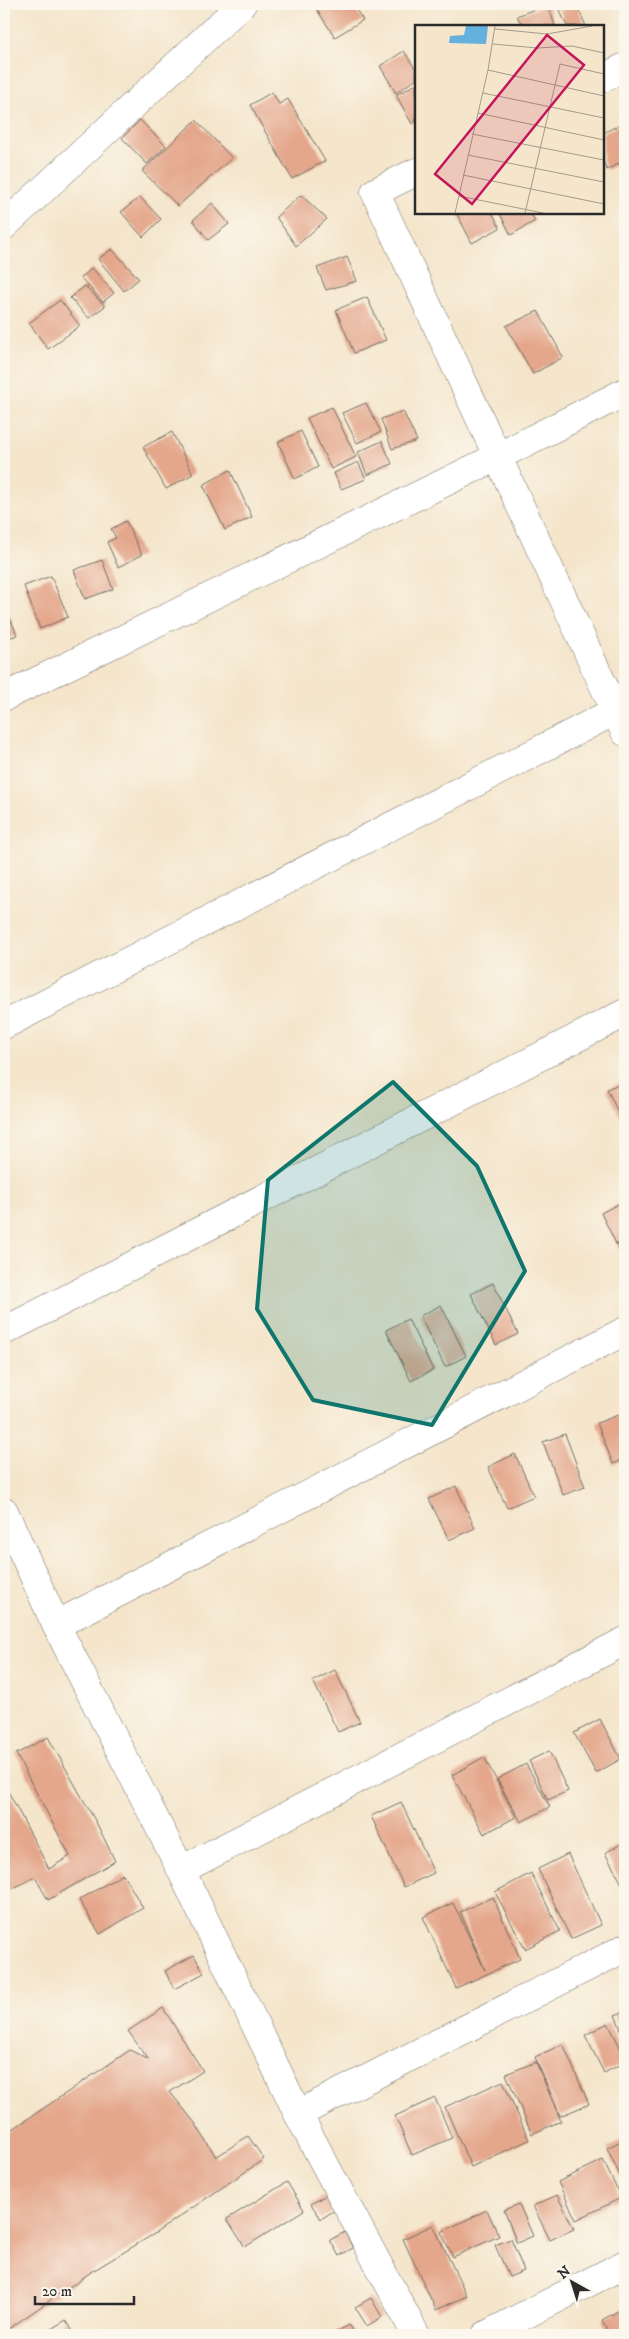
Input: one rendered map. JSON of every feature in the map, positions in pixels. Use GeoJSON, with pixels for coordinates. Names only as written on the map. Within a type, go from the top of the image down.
{"type":"FeatureCollection","features":[{"type":"Feature","properties":{"kind":"street"},"geometry":{"type":"LineString","coordinates":[[4,226],[242,4]]}},
{"type":"Feature","properties":{"kind":"street"},"geometry":{"type":"LineString","coordinates":[[604,78],[625,67]]}},
{"type":"Feature","properties":{"kind":"street"},"geometry":{"type":"LineString","coordinates":[[4,1025],[622,716],[376,192],[415,172]]}},
{"type":"Feature","properties":{"kind":"street"},"geometry":{"type":"LineString","coordinates":[[4,696],[499,456],[625,392]]}},
{"type":"Feature","properties":{"kind":"street"},"geometry":{"type":"LineString","coordinates":[[4,1330],[625,1013]]}},
{"type":"Feature","properties":{"kind":"street"},"geometry":{"type":"LineString","coordinates":[[56,1625],[625,1331]]}},
{"type":"Feature","properties":{"kind":"street"},"geometry":{"type":"LineString","coordinates":[[4,1511],[56,1625],[181,1870],[298,2114],[416,2335]]}},
{"type":"Feature","properties":{"kind":"street"},"geometry":{"type":"LineString","coordinates":[[181,1870],[625,1641]]}},
{"type":"Feature","properties":{"kind":"street"},"geometry":{"type":"LineString","coordinates":[[298,2114],[625,1948]]}},
{"type":"Feature","properties":{"kind":"street"},"geometry":{"type":"LineString","coordinates":[[486,2335],[625,2264]]}},
{"type":"Feature","properties":{"kind":"highlighted area"},"geometry":{"type":"Polygon","coordinates":[[[393,1082],[477,1166],[525,1271],[432,1425],[313,1400],[257,1309],[268,1180],[393,1082]]]}},
{"type":"Feature","properties":{"kind":"building"},"geometry":{"type":"Polygon","coordinates":[[[313,4],[352,4],[363,20],[335,37],[313,4]]]}},
{"type":"Feature","properties":{"kind":"building"},"geometry":{"type":"Polygon","coordinates":[[[548,4],[555,25],[522,25],[517,16],[548,4]]]}},
{"type":"Feature","properties":{"kind":"building"},"geometry":{"type":"Polygon","coordinates":[[[568,4],[576,4],[586,25],[567,25],[560,11],[568,4]]]}},
{"type":"Feature","properties":{"kind":"building"},"geometry":{"type":"Polygon","coordinates":[[[404,51],[415,68],[415,80],[396,93],[380,66],[404,51]]]}},
{"type":"Feature","properties":{"kind":"building"},"geometry":{"type":"Polygon","coordinates":[[[415,85],[415,122],[412,124],[396,95],[415,85]]]}},
{"type":"Feature","properties":{"kind":"building"},"geometry":{"type":"Polygon","coordinates":[[[272,92],[279,104],[288,99],[325,161],[292,179],[250,105],[272,92]]]}},
{"type":"Feature","properties":{"kind":"building"},"geometry":{"type":"Polygon","coordinates":[[[140,120],[166,146],[147,164],[122,138],[140,120]]]}},
{"type":"Feature","properties":{"kind":"building"},"geometry":{"type":"Polygon","coordinates":[[[196,120],[232,158],[178,206],[142,171],[196,120]]]}},
{"type":"Feature","properties":{"kind":"building"},"geometry":{"type":"Polygon","coordinates":[[[621,124],[625,132],[625,160],[607,170],[604,163],[604,132],[621,124]]]}},
{"type":"Feature","properties":{"kind":"building"},"geometry":{"type":"Polygon","coordinates":[[[301,195],[327,219],[296,246],[276,217],[301,195]]]}},
{"type":"Feature","properties":{"kind":"building"},"geometry":{"type":"Polygon","coordinates":[[[140,197],[161,219],[143,237],[121,212],[140,197]]]}},
{"type":"Feature","properties":{"kind":"building"},"geometry":{"type":"Polygon","coordinates":[[[212,203],[229,224],[208,240],[193,220],[212,203]]]}},
{"type":"Feature","properties":{"kind":"building"},"geometry":{"type":"Polygon","coordinates":[[[457,214],[493,214],[500,228],[472,243],[457,214]]]}},
{"type":"Feature","properties":{"kind":"building"},"geometry":{"type":"Polygon","coordinates":[[[500,214],[531,214],[535,221],[511,235],[500,214]]]}},
{"type":"Feature","properties":{"kind":"building"},"geometry":{"type":"Polygon","coordinates":[[[112,249],[139,279],[124,291],[98,259],[112,249]]]}},
{"type":"Feature","properties":{"kind":"building"},"geometry":{"type":"Polygon","coordinates":[[[347,257],[357,281],[326,290],[317,268],[347,257]]]}},
{"type":"Feature","properties":{"kind":"building"},"geometry":{"type":"Polygon","coordinates":[[[92,268],[114,293],[103,302],[81,278],[92,268]]]}},
{"type":"Feature","properties":{"kind":"building"},"geometry":{"type":"Polygon","coordinates":[[[85,286],[105,306],[89,318],[70,298],[85,286]]]}},
{"type":"Feature","properties":{"kind":"building"},"geometry":{"type":"Polygon","coordinates":[[[367,297],[386,340],[354,353],[336,310],[367,297]]]}},
{"type":"Feature","properties":{"kind":"building"},"geometry":{"type":"Polygon","coordinates":[[[60,300],[80,326],[48,349],[29,323],[60,300]]]}},
{"type":"Feature","properties":{"kind":"building"},"geometry":{"type":"Polygon","coordinates":[[[538,311],[563,357],[533,374],[506,326],[538,311]]]}},
{"type":"Feature","properties":{"kind":"building"},"geometry":{"type":"Polygon","coordinates":[[[366,403],[381,432],[357,443],[342,413],[366,403]]]}},
{"type":"Feature","properties":{"kind":"building"},"geometry":{"type":"Polygon","coordinates":[[[332,407],[356,457],[331,469],[307,418],[332,407]]]}},
{"type":"Feature","properties":{"kind":"building"},"geometry":{"type":"Polygon","coordinates":[[[403,411],[417,441],[392,449],[381,419],[403,411]]]}},
{"type":"Feature","properties":{"kind":"building"},"geometry":{"type":"Polygon","coordinates":[[[301,431],[318,467],[295,479],[278,442],[301,431]]]}},
{"type":"Feature","properties":{"kind":"building"},"geometry":{"type":"Polygon","coordinates":[[[172,432],[193,474],[166,489],[143,447],[172,432]]]}},
{"type":"Feature","properties":{"kind":"building"},"geometry":{"type":"Polygon","coordinates":[[[382,441],[392,464],[367,475],[358,452],[382,441]]]}},
{"type":"Feature","properties":{"kind":"building"},"geometry":{"type":"Polygon","coordinates":[[[358,462],[366,479],[341,489],[334,473],[358,462]]]}},
{"type":"Feature","properties":{"kind":"building"},"geometry":{"type":"Polygon","coordinates":[[[230,470],[252,517],[225,530],[203,485],[230,470]]]}},
{"type":"Feature","properties":{"kind":"building"},"geometry":{"type":"Polygon","coordinates":[[[126,521],[142,555],[118,567],[107,542],[116,538],[111,529],[126,521]]]}},
{"type":"Feature","properties":{"kind":"building"},"geometry":{"type":"Polygon","coordinates":[[[102,560],[113,589],[85,599],[74,570],[102,560]]]}},
{"type":"Feature","properties":{"kind":"building"},"geometry":{"type":"Polygon","coordinates":[[[51,576],[68,617],[40,629],[24,586],[51,576]]]}},
{"type":"Feature","properties":{"kind":"building"},"geometry":{"type":"Polygon","coordinates":[[[4,603],[17,635],[4,640],[4,603]]]}},
{"type":"Feature","properties":{"kind":"building"},"geometry":{"type":"Polygon","coordinates":[[[625,1081],[625,1127],[607,1089],[625,1081]]]}},
{"type":"Feature","properties":{"kind":"building"},"geometry":{"type":"Polygon","coordinates":[[[622,1202],[625,1208],[625,1262],[601,1213],[622,1202]]]}},
{"type":"Feature","properties":{"kind":"building"},"geometry":{"type":"Polygon","coordinates":[[[493,1283],[518,1334],[496,1345],[471,1294],[493,1283]]]}},
{"type":"Feature","properties":{"kind":"building"},"geometry":{"type":"Polygon","coordinates":[[[441,1305],[466,1356],[445,1367],[420,1316],[441,1305]]]}},
{"type":"Feature","properties":{"kind":"building"},"geometry":{"type":"Polygon","coordinates":[[[408,1319],[433,1370],[411,1381],[386,1330],[408,1319]]]}},
{"type":"Feature","properties":{"kind":"building"},"geometry":{"type":"Polygon","coordinates":[[[618,1415],[625,1434],[625,1459],[613,1464],[597,1423],[618,1415]]]}},
{"type":"Feature","properties":{"kind":"building"},"geometry":{"type":"Polygon","coordinates":[[[565,1434],[585,1487],[563,1495],[543,1442],[565,1434]]]}},
{"type":"Feature","properties":{"kind":"building"},"geometry":{"type":"Polygon","coordinates":[[[515,1454],[534,1496],[507,1508],[488,1467],[515,1454]]]}},
{"type":"Feature","properties":{"kind":"building"},"geometry":{"type":"Polygon","coordinates":[[[456,1486],[475,1528],[449,1540],[429,1499],[456,1486]]]}},
{"type":"Feature","properties":{"kind":"building"},"geometry":{"type":"Polygon","coordinates":[[[335,1670],[360,1722],[338,1732],[313,1681],[335,1670]]]}},
{"type":"Feature","properties":{"kind":"building"},"geometry":{"type":"Polygon","coordinates":[[[600,1719],[621,1759],[596,1773],[574,1733],[600,1719]]]}},
{"type":"Feature","properties":{"kind":"building"},"geometry":{"type":"Polygon","coordinates":[[[48,1737],[97,1824],[115,1861],[48,1900],[35,1877],[4,1893],[4,1796],[9,1793],[49,1869],[70,1856],[16,1754],[48,1737]]]}},
{"type":"Feature","properties":{"kind":"building"},"geometry":{"type":"Polygon","coordinates":[[[549,1751],[568,1791],[548,1800],[529,1761],[549,1751]]]}},
{"type":"Feature","properties":{"kind":"building"},"geometry":{"type":"Polygon","coordinates":[[[484,1757],[516,1817],[484,1834],[452,1775],[484,1757]]]}},
{"type":"Feature","properties":{"kind":"building"},"geometry":{"type":"Polygon","coordinates":[[[526,1764],[550,1807],[521,1822],[497,1779],[526,1764]]]}},
{"type":"Feature","properties":{"kind":"building"},"geometry":{"type":"Polygon","coordinates":[[[401,1802],[434,1873],[404,1887],[371,1816],[401,1802]]]}},
{"type":"Feature","properties":{"kind":"building"},"geometry":{"type":"Polygon","coordinates":[[[625,1842],[625,1889],[605,1853],[625,1842]]]}},
{"type":"Feature","properties":{"kind":"building"},"geometry":{"type":"Polygon","coordinates":[[[568,1854],[601,1925],[571,1939],[538,1869],[568,1854]]]}},
{"type":"Feature","properties":{"kind":"building"},"geometry":{"type":"Polygon","coordinates":[[[531,1873],[560,1931],[525,1949],[495,1892],[531,1873]]]}},
{"type":"Feature","properties":{"kind":"building"},"geometry":{"type":"Polygon","coordinates":[[[123,1874],[143,1908],[100,1934],[79,1900],[123,1874]]]}},
{"type":"Feature","properties":{"kind":"building"},"geometry":{"type":"Polygon","coordinates":[[[493,1897],[520,1959],[456,1988],[423,1917],[453,1903],[485,1970],[460,1912],[493,1897]]]}},
{"type":"Feature","properties":{"kind":"building"},"geometry":{"type":"Polygon","coordinates":[[[194,1955],[204,1973],[174,1989],[165,1971],[194,1955]]]}},
{"type":"Feature","properties":{"kind":"building"},"geometry":{"type":"Polygon","coordinates":[[[163,2008],[203,2071],[170,2092],[195,2123],[216,2157],[248,2136],[264,2159],[154,2234],[91,2272],[4,2332],[4,2135],[130,2050],[149,2060],[128,2031],[163,2008]]]}},
{"type":"Feature","properties":{"kind":"building"},"geometry":{"type":"Polygon","coordinates":[[[625,2011],[625,2039],[615,2015],[625,2011]]]}},
{"type":"Feature","properties":{"kind":"building"},"geometry":{"type":"Polygon","coordinates":[[[608,2023],[625,2057],[625,2062],[604,2073],[585,2035],[608,2023]]]}},
{"type":"Feature","properties":{"kind":"building"},"geometry":{"type":"Polygon","coordinates":[[[563,2044],[589,2104],[560,2116],[535,2057],[563,2044]]]}},
{"type":"Feature","properties":{"kind":"building"},"geometry":{"type":"Polygon","coordinates":[[[536,2062],[561,2121],[532,2134],[506,2074],[536,2062]]]}},
{"type":"Feature","properties":{"kind":"building"},"geometry":{"type":"Polygon","coordinates":[[[503,2081],[529,2140],[471,2167],[445,2107],[503,2081]]]}},
{"type":"Feature","properties":{"kind":"building"},"geometry":{"type":"Polygon","coordinates":[[[435,2098],[452,2138],[412,2155],[395,2116],[435,2098]]]}},
{"type":"Feature","properties":{"kind":"building"},"geometry":{"type":"Polygon","coordinates":[[[625,2139],[625,2186],[607,2148],[625,2139]]]}},
{"type":"Feature","properties":{"kind":"building"},"geometry":{"type":"Polygon","coordinates":[[[603,2160],[621,2198],[576,2220],[558,2182],[603,2160]]]}},
{"type":"Feature","properties":{"kind":"building"},"geometry":{"type":"Polygon","coordinates":[[[287,2182],[304,2210],[245,2247],[227,2219],[287,2182]]]}},
{"type":"Feature","properties":{"kind":"building"},"geometry":{"type":"Polygon","coordinates":[[[326,2195],[335,2210],[321,2219],[311,2204],[326,2195]]]}},
{"type":"Feature","properties":{"kind":"building"},"geometry":{"type":"Polygon","coordinates":[[[557,2195],[574,2229],[550,2240],[533,2206],[557,2195]]]}},
{"type":"Feature","properties":{"kind":"building"},"geometry":{"type":"Polygon","coordinates":[[[519,2204],[533,2236],[517,2243],[504,2210],[519,2204]]]}},
{"type":"Feature","properties":{"kind":"building"},"geometry":{"type":"Polygon","coordinates":[[[487,2210],[499,2236],[453,2257],[441,2232],[487,2210]]]}},
{"type":"Feature","properties":{"kind":"building"},"geometry":{"type":"Polygon","coordinates":[[[433,2225],[467,2296],[436,2310],[403,2239],[433,2225]]]}},
{"type":"Feature","properties":{"kind":"building"},"geometry":{"type":"Polygon","coordinates":[[[345,2232],[353,2248],[339,2256],[330,2240],[345,2232]]]}},
{"type":"Feature","properties":{"kind":"building"},"geometry":{"type":"Polygon","coordinates":[[[511,2239],[524,2271],[509,2277],[495,2245],[511,2239]]]}},
{"type":"Feature","properties":{"kind":"building"},"geometry":{"type":"Polygon","coordinates":[[[371,2298],[382,2317],[367,2326],[355,2307],[371,2298]]]}},
{"type":"Feature","properties":{"kind":"building"},"geometry":{"type":"Polygon","coordinates":[[[625,2307],[625,2335],[610,2335],[602,2320],[625,2307]]]}},
{"type":"Feature","properties":{"kind":"building"},"geometry":{"type":"Polygon","coordinates":[[[66,2320],[75,2335],[41,2335],[66,2320]]]}},
{"type":"Feature","properties":{"kind":"building"},"geometry":{"type":"Polygon","coordinates":[[[349,2325],[354,2335],[330,2335],[349,2325]]]}}]}
